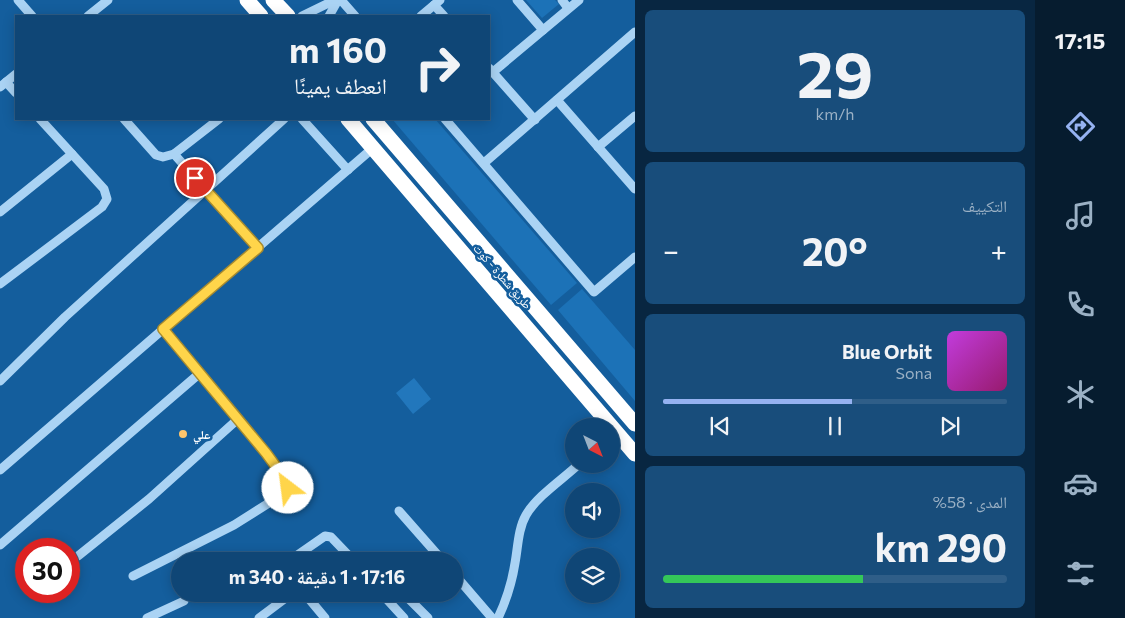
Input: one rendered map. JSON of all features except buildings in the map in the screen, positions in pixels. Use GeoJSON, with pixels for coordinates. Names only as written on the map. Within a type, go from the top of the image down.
{"type":"FeatureCollection","features":[{"type":"Feature","properties":{"kind":"highway"},"geometry":{"type":"LineString","coordinates":[[247,0],[260,15]]}},
{"type":"Feature","properties":{"kind":"highway"},"geometry":{"type":"LineString","coordinates":[[273,0],[287,15]]}},
{"type":"Feature","properties":{"kind":"highway","name":"طريق شطرة - كوت"},"geometry":{"type":"LineString","coordinates":[[349,120],[603,418]]}},
{"type":"Feature","properties":{"kind":"highway","name":"طريق شطرة - كوت"},"geometry":{"type":"LineString","coordinates":[[374,120],[635,424]]}},
{"type":"Feature","properties":{"kind":"highway"},"geometry":{"type":"LineString","coordinates":[[386,164],[401,152]]}},
{"type":"Feature","properties":{"kind":"highway","name":"طريق شطرة - كوت"},"geometry":{"type":"LineString","coordinates":[[620,438],[635,454]]}},
{"type":"Feature","properties":{"kind":"street"},"geometry":{"type":"LineString","coordinates":[[18,0],[31,15]]}},
{"type":"Feature","properties":{"kind":"street"},"geometry":{"type":"LineString","coordinates":[[89,15],[108,0]]}},
{"type":"Feature","properties":{"kind":"street"},"geometry":{"type":"LineString","coordinates":[[304,15],[338,0]]}},
{"type":"Feature","properties":{"kind":"street"},"geometry":{"type":"LineString","coordinates":[[330,15],[338,0]]}},
{"type":"Feature","properties":{"kind":"street"},"geometry":{"type":"LineString","coordinates":[[338,0],[354,15]]}},
{"type":"Feature","properties":{"kind":"street"},"geometry":{"type":"LineString","coordinates":[[517,0],[543,30]]}},
{"type":"Feature","properties":{"kind":"street"},"geometry":{"type":"LineString","coordinates":[[562,0],[568,8]]}},
{"type":"Feature","properties":{"kind":"street"},"geometry":{"type":"LineString","coordinates":[[534,120],[491,70],[579,0]]}},
{"type":"Feature","properties":{"kind":"street"},"geometry":{"type":"LineString","coordinates":[[422,15],[437,3],[443,15]]}},
{"type":"Feature","properties":{"kind":"street"},"geometry":{"type":"LineString","coordinates":[[484,163],[635,32]]}},
{"type":"Feature","properties":{"kind":"street"},"geometry":{"type":"LineString","coordinates":[[15,75],[3,84],[15,92]]}},
{"type":"Feature","properties":{"kind":"street"},"geometry":{"type":"LineString","coordinates":[[558,100],[635,189]]}},
{"type":"Feature","properties":{"kind":"street"},"geometry":{"type":"LineString","coordinates":[[598,147],[635,116]]}},
{"type":"Feature","properties":{"kind":"street"},"geometry":{"type":"LineString","coordinates":[[0,284],[102,207],[107,199],[104,189],[41,120]]}},
{"type":"Feature","properties":{"kind":"street"},"geometry":{"type":"LineString","coordinates":[[125,120],[156,155],[164,157],[174,154],[217,120]]}},
{"type":"Feature","properties":{"kind":"street"},"geometry":{"type":"LineString","coordinates":[[0,381],[65,317],[283,120]]}},
{"type":"Feature","properties":{"kind":"street"},"geometry":{"type":"LineString","coordinates":[[303,120],[348,170]]}},
{"type":"Feature","properties":{"kind":"street"},"geometry":{"type":"LineString","coordinates":[[446,120],[594,292],[635,256]]}},
{"type":"Feature","properties":{"kind":"street"},"geometry":{"type":"LineString","coordinates":[[0,470],[373,148]]}},
{"type":"Feature","properties":{"kind":"street"},"geometry":{"type":"LineString","coordinates":[[0,212],[72,154]]}},
{"type":"Feature","properties":{"kind":"street"},"geometry":{"type":"LineString","coordinates":[[174,154],[258,248]]}},
{"type":"Feature","properties":{"kind":"street"},"geometry":{"type":"LineString","coordinates":[[133,576],[234,525],[287,491],[288,483],[238,419],[163,329]]}},
{"type":"Feature","properties":{"kind":"street"},"geometry":{"type":"LineString","coordinates":[[0,545],[200,373]]}},
{"type":"Feature","properties":{"kind":"street"},"geometry":{"type":"LineString","coordinates":[[80,554],[149,499],[238,419]]}},
{"type":"Feature","properties":{"kind":"street"},"geometry":{"type":"LineString","coordinates":[[498,618],[505,604],[515,564],[520,531],[526,515],[535,503],[569,473]]}},
{"type":"Feature","properties":{"kind":"street"},"geometry":{"type":"LineString","coordinates":[[399,511],[435,552]]}},
{"type":"Feature","properties":{"kind":"street"},"geometry":{"type":"LineString","coordinates":[[302,552],[325,536],[331,537],[345,552]]}},
{"type":"Feature","properties":{"kind":"street"},"geometry":{"type":"LineString","coordinates":[[463,585],[492,618]]}},
{"type":"Feature","properties":{"kind":"street"},"geometry":{"type":"LineString","coordinates":[[147,618],[182,602]]}},
{"type":"Feature","properties":{"kind":"street"},"geometry":{"type":"LineString","coordinates":[[259,618],[280,602]]}},
{"type":"Feature","properties":{"kind":"street"},"geometry":{"type":"LineString","coordinates":[[312,602],[325,618]]}},
{"type":"Feature","properties":{"kind":"street"},"geometry":{"type":"LineString","coordinates":[[389,602],[404,618]]}},
{"type":"Feature","properties":{"kind":"street"},"geometry":{"type":"LineString","coordinates":[[412,602],[428,618]]}},
{"type":"Feature","properties":{"kind":"shaded area"},"geometry":{"type":"Polygon","coordinates":[[[526,0],[555,0],[559,4],[542,18],[526,0]]]}},
{"type":"Feature","properties":{"kind":"shaded area"},"geometry":{"type":"Polygon","coordinates":[[[393,120],[436,120],[577,283],[551,305],[393,120]]]}},
{"type":"Feature","properties":{"kind":"shaded area"},"geometry":{"type":"Polygon","coordinates":[[[582,289],[635,350],[635,401],[558,310],[582,289]]]}},
{"type":"Feature","properties":{"kind":"place","name":"علي"},"geometry":{"type":"Point","coordinates":[183,434]}},
{"type":"Feature","properties":{"kind":"route"},"geometry":{"type":"LineString","coordinates":[[195,178],[258,248],[163,329],[266,453],[288,483],[288,488]]}}]}
